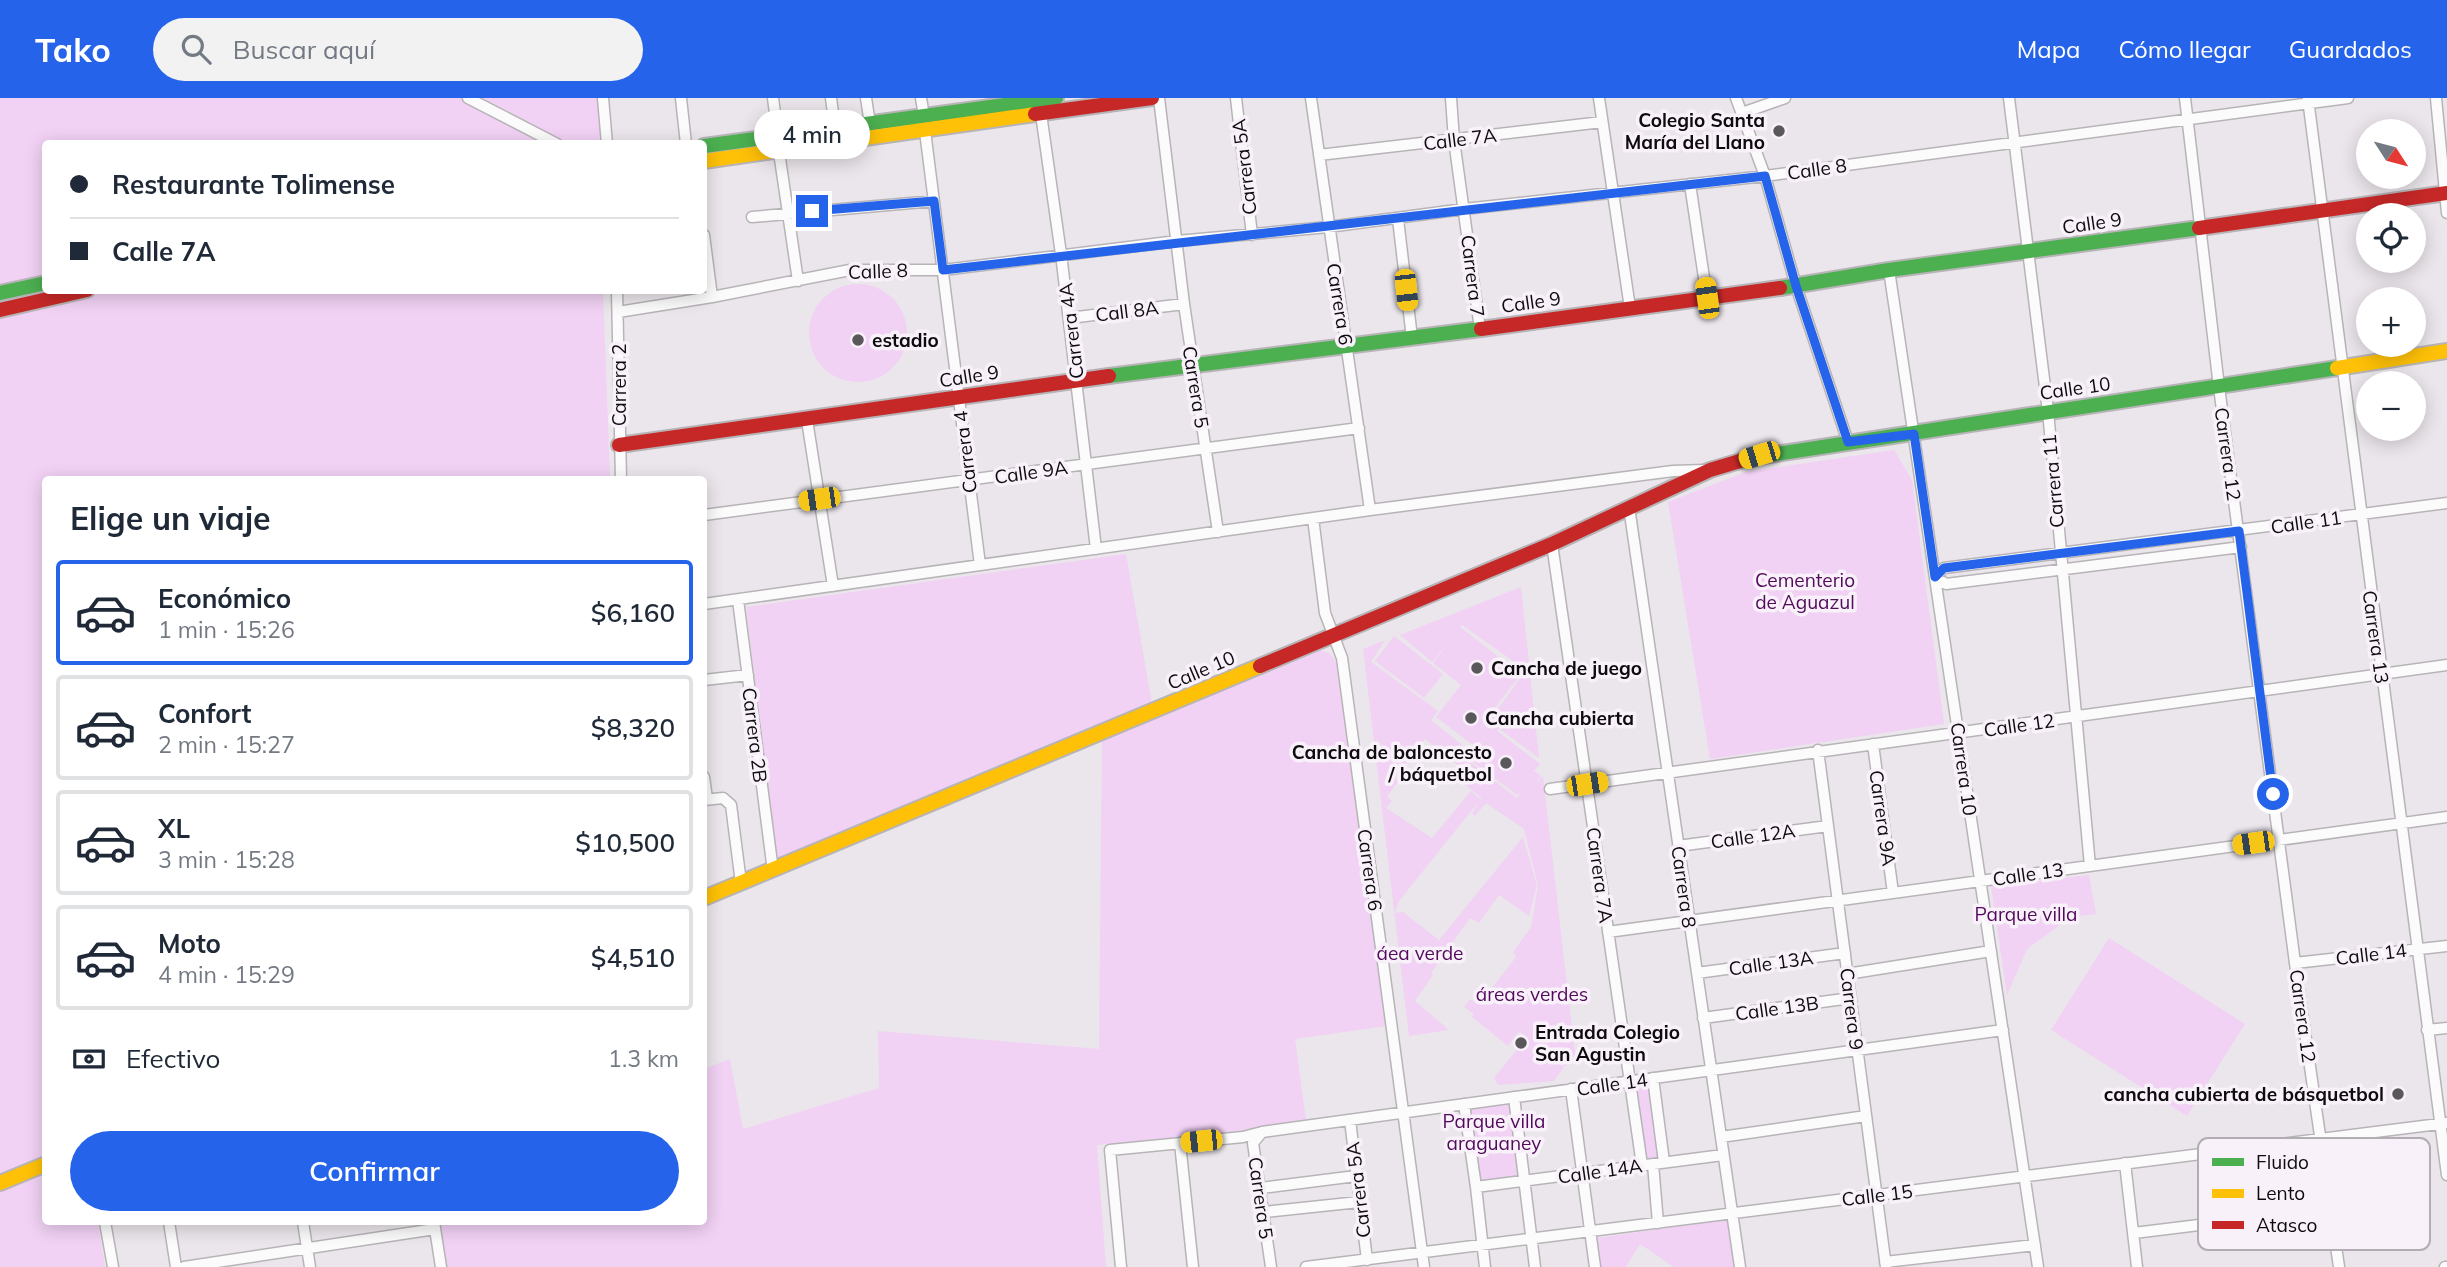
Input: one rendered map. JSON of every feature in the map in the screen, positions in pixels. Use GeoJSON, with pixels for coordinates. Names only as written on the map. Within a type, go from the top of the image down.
{"type":"FeatureCollection","features":[{"type":"Feature","properties":{"kind":"street"},"geometry":{"type":"LineString","coordinates":[[468,98],[549,140]]}},
{"type":"Feature","properties":{"kind":"street"},"geometry":{"type":"LineString","coordinates":[[603,98],[607,140]]}},
{"type":"Feature","properties":{"kind":"street"},"geometry":{"type":"LineString","coordinates":[[681,98],[686,140]]}},
{"type":"Feature","properties":{"kind":"street"},"geometry":{"type":"LineString","coordinates":[[773,98],[778,136]]}},
{"type":"Feature","properties":{"kind":"street"},"geometry":{"type":"LineString","coordinates":[[831,98],[835,128]]}},
{"type":"Feature","properties":{"kind":"street"},"geometry":{"type":"LineString","coordinates":[[866,98],[870,124]]}},
{"type":"Feature","properties":{"kind":"street","name":"Carrera 4"},"geometry":{"type":"LineString","coordinates":[[921,98],[980,565]]}},
{"type":"Feature","properties":{"kind":"street"},"geometry":{"type":"LineString","coordinates":[[707,161],[779,152],[1056,98]]}},
{"type":"Feature","properties":{"kind":"street"},"geometry":{"type":"LineString","coordinates":[[707,146],[870,124],[924,124],[1041,114],[1152,98]]}},
{"type":"Feature","properties":{"kind":"street"},"geometry":{"type":"LineString","coordinates":[[1159,98],[1177,242]]}},
{"type":"Feature","properties":{"kind":"street","name":"Carrera 5A"},"geometry":{"type":"LineString","coordinates":[[1236,98],[1252,235]]}},
{"type":"Feature","properties":{"kind":"street","name":"Carrera 6"},"geometry":{"type":"LineString","coordinates":[[1311,98],[1370,510]]}},
{"type":"Feature","properties":{"kind":"street","name":"Carrera 7"},"geometry":{"type":"LineString","coordinates":[[1451,98],[1454,140],[1480,329]]}},
{"type":"Feature","properties":{"kind":"street"},"geometry":{"type":"LineString","coordinates":[[1599,98],[1629,308]]}},
{"type":"Feature","properties":{"kind":"street"},"geometry":{"type":"LineString","coordinates":[[1736,98],[1765,176],[1796,286],[1848,442]]}},
{"type":"Feature","properties":{"kind":"street"},"geometry":{"type":"LineString","coordinates":[[1742,113],[1785,98]]}},
{"type":"Feature","properties":{"kind":"street","name":"Carrera 11"},"geometry":{"type":"LineString","coordinates":[[2009,98],[2048,411],[2090,866]]}},
{"type":"Feature","properties":{"kind":"street","name":"Carrera 12"},"geometry":{"type":"LineString","coordinates":[[2185,98],[2219,387],[2320,1138]]}},
{"type":"Feature","properties":{"kind":"street","name":"Calle 8"},"geometry":{"type":"LineString","coordinates":[[618,312],[850,270],[943,270],[1062,254],[1398,219],[1464,209],[1765,176],[2187,120],[2308,101],[2348,98]]}},
{"type":"Feature","properties":{"kind":"street"},"geometry":{"type":"LineString","coordinates":[[2436,98],[2447,213]]}},
{"type":"Feature","properties":{"kind":"street","name":"Carrera 13"},"geometry":{"type":"LineString","coordinates":[[2308,101],[2427,1030],[2444,1123],[2447,1175]]}},
{"type":"Feature","properties":{"kind":"street","name":"Carrera 4A"},"geometry":{"type":"LineString","coordinates":[[1041,114],[1062,254],[1096,549]]}},
{"type":"Feature","properties":{"kind":"street","name":"Calle 7A"},"geometry":{"type":"LineString","coordinates":[[1318,155],[1602,122]]}},
{"type":"Feature","properties":{"kind":"street"},"geometry":{"type":"LineString","coordinates":[[779,152],[798,281]]}},
{"type":"Feature","properties":{"kind":"street"},"geometry":{"type":"LineString","coordinates":[[1690,184],[1707,298]]}},
{"type":"Feature","properties":{"kind":"street","name":"Calle 9"},"geometry":{"type":"LineString","coordinates":[[619,445],[1076,380],[1347,347],[1796,286],[1889,270],[2446,193]]}},
{"type":"Feature","properties":{"kind":"street"},"geometry":{"type":"LineString","coordinates":[[752,217],[934,201]]}},
{"type":"Feature","properties":{"kind":"street"},"geometry":{"type":"LineString","coordinates":[[1398,219],[1412,338]]}},
{"type":"Feature","properties":{"kind":"street","name":"Carrera 5"},"geometry":{"type":"LineString","coordinates":[[1177,242],[1218,532]]}},
{"type":"Feature","properties":{"kind":"street"},"geometry":{"type":"LineString","coordinates":[[707,258],[712,297]]}},
{"type":"Feature","properties":{"kind":"street","name":"Carrera 10"},"geometry":{"type":"LineString","coordinates":[[1889,270],[2038,1267]]}},
{"type":"Feature","properties":{"kind":"street"},"geometry":{"type":"LineString","coordinates":[[0,293],[42,285]]}},
{"type":"Feature","properties":{"kind":"street"},"geometry":{"type":"LineString","coordinates":[[0,310],[70,294]]}},
{"type":"Feature","properties":{"kind":"street","name":"Carrera 2"},"geometry":{"type":"LineString","coordinates":[[617,294],[621,476]]}},
{"type":"Feature","properties":{"kind":"street","name":"Call 8A"},"geometry":{"type":"LineString","coordinates":[[1069,318],[1184,304]]}},
{"type":"Feature","properties":{"kind":"street","name":"Calle 10"},"geometry":{"type":"LineString","coordinates":[[707,897],[1552,544],[1710,470],[1759,455],[1914,434],[2048,411],[2447,351]]}},
{"type":"Feature","properties":{"kind":"street"},"geometry":{"type":"LineString","coordinates":[[807,420],[833,586]]}},
{"type":"Feature","properties":{"kind":"street","name":"Calle 9A"},"geometry":{"type":"LineString","coordinates":[[707,515],[1359,428]]}},
{"type":"Feature","properties":{"kind":"street","name":"Calle 10"},"geometry":{"type":"LineString","coordinates":[[707,604],[1370,510],[1673,471],[1710,470]]}},
{"type":"Feature","properties":{"kind":"street","name":"Calle 11"},"geometry":{"type":"LineString","coordinates":[[1935,577],[1944,568],[2447,503]]}},
{"type":"Feature","properties":{"kind":"street","name":"Carrera 8"},"geometry":{"type":"LineString","coordinates":[[1629,507],[1740,1267]]}},
{"type":"Feature","properties":{"kind":"street","name":"Carrera 6"},"geometry":{"type":"LineString","coordinates":[[1313,518],[1325,613],[1342,658],[1424,1267]]}},
{"type":"Feature","properties":{"kind":"street","name":"Carrera 7A"},"geometry":{"type":"LineString","coordinates":[[1552,544],[1642,1165]]}},
{"type":"Feature","properties":{"kind":"street"},"geometry":{"type":"LineString","coordinates":[[1935,577],[1947,584],[2241,547]]}},
{"type":"Feature","properties":{"kind":"street","name":"Carrera 2B"},"geometry":{"type":"LineString","coordinates":[[738,600],[773,871]]}},
{"type":"Feature","properties":{"kind":"street","name":"Calle 12"},"geometry":{"type":"LineString","coordinates":[[1550,789],[2447,665]]}},
{"type":"Feature","properties":{"kind":"street"},"geometry":{"type":"LineString","coordinates":[[707,680],[748,675]]}},
{"type":"Feature","properties":{"kind":"street","name":"Carrera 9A"},"geometry":{"type":"LineString","coordinates":[[1873,744],[1893,893]]}},
{"type":"Feature","properties":{"kind":"street","name":"Carrera 9"},"geometry":{"type":"LineString","coordinates":[[1818,750],[1885,1264]]}},
{"type":"Feature","properties":{"kind":"street"},"geometry":{"type":"LineString","coordinates":[[707,799],[723,798],[731,804],[741,883]]}},
{"type":"Feature","properties":{"kind":"street","name":"Calle 13"},"geometry":{"type":"LineString","coordinates":[[1608,932],[2447,817]]}},
{"type":"Feature","properties":{"kind":"street","name":"Calle 12A"},"geometry":{"type":"LineString","coordinates":[[1678,846],[1828,826]]}},
{"type":"Feature","properties":{"kind":"street","name":"Calle 14"},"geometry":{"type":"LineString","coordinates":[[2295,963],[2447,946]]}},
{"type":"Feature","properties":{"kind":"street"},"geometry":{"type":"LineString","coordinates":[[1847,974],[1991,951]]}},
{"type":"Feature","properties":{"kind":"street","name":"Calle 13A"},"geometry":{"type":"LineString","coordinates":[[1697,973],[1845,953]]}},
{"type":"Feature","properties":{"kind":"street","name":"Calle 13B"},"geometry":{"type":"LineString","coordinates":[[1703,1018],[1851,998]]}},
{"type":"Feature","properties":{"kind":"street"},"geometry":{"type":"LineString","coordinates":[[2427,1030],[2447,1028]]}},
{"type":"Feature","properties":{"kind":"street","name":"Calle 14"},"geometry":{"type":"LineString","coordinates":[[1121,1267],[1110,1150],[1243,1137],[1262,1132],[2003,1030]]}},
{"type":"Feature","properties":{"kind":"street"},"geometry":{"type":"LineString","coordinates":[[1653,1078],[1659,1163],[1658,1223]]}},
{"type":"Feature","properties":{"kind":"street"},"geometry":{"type":"LineString","coordinates":[[1571,1089],[1595,1267]]}},
{"type":"Feature","properties":{"kind":"street"},"geometry":{"type":"LineString","coordinates":[[1514,1097],[1535,1267]]}},
{"type":"Feature","properties":{"kind":"street"},"geometry":{"type":"LineString","coordinates":[[1464,1104],[1485,1267]]}},
{"type":"Feature","properties":{"kind":"street"},"geometry":{"type":"LineString","coordinates":[[1721,1137],[1866,1116]]}},
{"type":"Feature","properties":{"kind":"street","name":"Carrera 5A"},"geometry":{"type":"LineString","coordinates":[[1350,1120],[1367,1260]]}},
{"type":"Feature","properties":{"kind":"street","name":"Calle 15"},"geometry":{"type":"LineString","coordinates":[[2328,1138],[2444,1123]]}},
{"type":"Feature","properties":{"kind":"street","name":"Carrera 5"},"geometry":{"type":"LineString","coordinates":[[1262,1132],[1253,1143],[1271,1267]]}},
{"type":"Feature","properties":{"kind":"street"},"geometry":{"type":"LineString","coordinates":[[1180,1143],[1193,1267]]}},
{"type":"Feature","properties":{"kind":"street","name":"Calle 15"},"geometry":{"type":"LineString","coordinates":[[1306,1267],[1331,1266],[2198,1154]]}},
{"type":"Feature","properties":{"kind":"street","name":"Calle 14A"},"geometry":{"type":"LineString","coordinates":[[1476,1187],[1723,1155]]}},
{"type":"Feature","properties":{"kind":"street"},"geometry":{"type":"LineString","coordinates":[[2125,1163],[2137,1267]]}},
{"type":"Feature","properties":{"kind":"street"},"geometry":{"type":"LineString","coordinates":[[0,1183],[42,1166]]}},
{"type":"Feature","properties":{"kind":"street"},"geometry":{"type":"LineString","coordinates":[[1261,1188],[1356,1176]]}},
{"type":"Feature","properties":{"kind":"street"},"geometry":{"type":"LineString","coordinates":[[1264,1212],[1359,1202]]}},
{"type":"Feature","properties":{"kind":"street"},"geometry":{"type":"LineString","coordinates":[[106,1225],[113,1267]]}},
{"type":"Feature","properties":{"kind":"street"},"geometry":{"type":"LineString","coordinates":[[169,1225],[176,1267]]}},
{"type":"Feature","properties":{"kind":"street"},"geometry":{"type":"LineString","coordinates":[[303,1225],[310,1267]]}},
{"type":"Feature","properties":{"kind":"street"},"geometry":{"type":"LineString","coordinates":[[184,1267],[435,1225],[441,1267]]}},
{"type":"Feature","properties":{"kind":"street"},"geometry":{"type":"LineString","coordinates":[[2134,1233],[2198,1225]]}},
{"type":"Feature","properties":{"kind":"street"},"geometry":{"type":"LineString","coordinates":[[1885,1264],[2035,1245]]}},
{"type":"Feature","properties":{"kind":"green space"},"geometry":{"type":"Polygon","coordinates":[[[0,98],[598,98],[602,140],[42,140],[42,294],[603,294],[610,476],[42,476],[42,1225],[98,1225],[105,1267],[0,1267],[0,98]]]}},
{"type":"Feature","properties":{"kind":"green space","name":"estadio"},"geometry":{"type":"Polygon","coordinates":[[[858,284],[877,288],[893,298],[903,314],[907,333],[903,352],[893,368],[877,378],[858,382],[839,378],[823,368],[813,352],[809,333],[813,314],[823,298],[839,288],[858,284]]]}},
{"type":"Feature","properties":{"kind":"green space","name":"Cementerio de Aguazul"},"geometry":{"type":"Polygon","coordinates":[[[1894,450],[1912,480],[1944,724],[1710,759],[1668,502],[1746,472],[1894,450]]]}},
{"type":"Feature","properties":{"kind":"green space"},"geometry":{"type":"Polygon","coordinates":[[[1126,554],[1152,704],[777,861],[746,607],[1126,554]]]}},
{"type":"Feature","properties":{"kind":"green space"},"geometry":{"type":"Polygon","coordinates":[[[1521,587],[1539,758],[1501,730],[1509,718],[1497,710],[1526,670],[1462,625],[1460,627],[1521,674],[1494,709],[1506,719],[1497,731],[1540,764],[1534,771],[1541,776],[1535,785],[1543,776],[1576,1063],[1565,1066],[1539,1046],[1564,1067],[1554,1081],[1498,1085],[1494,1078],[1527,1037],[1519,1031],[1508,1046],[1472,1017],[1474,1014],[1464,1007],[1470,999],[1477,1004],[1481,1002],[1516,957],[1513,952],[1531,927],[1538,885],[1524,829],[1486,803],[1475,816],[1472,813],[1480,800],[1399,901],[1395,913],[1403,912],[1439,940],[1523,837],[1537,885],[1529,916],[1499,895],[1479,923],[1470,918],[1431,973],[1433,975],[1415,1001],[1449,1030],[1409,1036],[1363,649],[1385,640],[1371,662],[1438,711],[1431,720],[1472,753],[1467,759],[1487,775],[1481,783],[1425,739],[1395,777],[1398,781],[1387,797],[1392,801],[1386,808],[1432,838],[1471,791],[1482,798],[1459,780],[1465,772],[1482,785],[1488,776],[1517,798],[1523,790],[1517,795],[1473,762],[1481,751],[1436,717],[1461,685],[1433,663],[1450,641],[1432,662],[1400,635],[1521,587]]]}},
{"type":"Feature","properties":{"kind":"green space"},"geometry":{"type":"Polygon","coordinates":[[[1394,636],[1443,674],[1424,698],[1375,661],[1394,636]]]}},
{"type":"Feature","properties":{"kind":"green space"},"geometry":{"type":"Polygon","coordinates":[[[1319,650],[1329,653],[1336,661],[1387,1026],[1295,1039],[1306,1120],[1243,1131],[1097,1145],[1106,1267],[447,1267],[440,1225],[707,1225],[707,1068],[730,1059],[743,1129],[879,1088],[878,1031],[1099,1049],[1102,741],[1319,650]]]}},
{"type":"Feature","properties":{"kind":"green space","name":"Parque villa"},"geometry":{"type":"Polygon","coordinates":[[[2089,875],[2096,914],[2071,917],[2027,949],[2007,995],[1991,886],[2089,875]]]}},
{"type":"Feature","properties":{"kind":"green space"},"geometry":{"type":"Polygon","coordinates":[[[2109,938],[2245,1024],[2187,1116],[2051,1030],[2109,938]]]}},
{"type":"Feature","properties":{"kind":"green space"},"geometry":{"type":"Polygon","coordinates":[[[1652,1080],[1662,1161],[1643,1163],[1634,1083],[1652,1080]]]}},
{"type":"Feature","properties":{"kind":"green space","name":"Parque villa araguaney"},"geometry":{"type":"Polygon","coordinates":[[[1512,1103],[1522,1178],[1479,1183],[1469,1107],[1512,1103]]]}},
{"type":"Feature","properties":{"kind":"green space"},"geometry":{"type":"Polygon","coordinates":[[[1730,1219],[1736,1267],[1674,1267],[1640,1244],[1626,1267],[1601,1267],[1597,1238],[1730,1219]]]}},
{"type":"Feature","properties":{"kind":"traffic: fast"},"geometry":{"type":"LineString","coordinates":[[707,146],[1056,98]]}},
{"type":"Feature","properties":{"kind":"traffic: fast"},"geometry":{"type":"LineString","coordinates":[[1780,288],[1889,270],[2199,228]]}},
{"type":"Feature","properties":{"kind":"traffic: fast"},"geometry":{"type":"LineString","coordinates":[[0,293],[42,284]]}},
{"type":"Feature","properties":{"kind":"traffic: fast"},"geometry":{"type":"LineString","coordinates":[[1109,376],[1481,329]]}},
{"type":"Feature","properties":{"kind":"traffic: fast"},"geometry":{"type":"LineString","coordinates":[[1750,458],[2337,368]]}},
{"type":"Feature","properties":{"kind":"traffic: slow"},"geometry":{"type":"LineString","coordinates":[[707,161],[1035,114]]}},
{"type":"Feature","properties":{"kind":"traffic: slow"},"geometry":{"type":"LineString","coordinates":[[2337,368],[2447,351]]}},
{"type":"Feature","properties":{"kind":"traffic: slow"},"geometry":{"type":"LineString","coordinates":[[707,897],[1260,666]]}},
{"type":"Feature","properties":{"kind":"traffic: slow"},"geometry":{"type":"LineString","coordinates":[[0,1183],[42,1166]]}},
{"type":"Feature","properties":{"kind":"traffic: jam"},"geometry":{"type":"LineString","coordinates":[[1035,114],[1152,98]]}},
{"type":"Feature","properties":{"kind":"traffic: jam"},"geometry":{"type":"LineString","coordinates":[[2199,228],[2447,193]]}},
{"type":"Feature","properties":{"kind":"traffic: jam"},"geometry":{"type":"LineString","coordinates":[[1481,329],[1780,288]]}},
{"type":"Feature","properties":{"kind":"traffic: jam"},"geometry":{"type":"LineString","coordinates":[[0,310],[70,294]]}},
{"type":"Feature","properties":{"kind":"traffic: jam"},"geometry":{"type":"LineString","coordinates":[[619,445],[1109,376]]}},
{"type":"Feature","properties":{"kind":"traffic: jam"},"geometry":{"type":"LineString","coordinates":[[1260,666],[1552,544],[1710,470],[1750,458]]}},
{"type":"Feature","properties":{"kind":"place","name":"Colegio Santa María del Llano"},"geometry":{"type":"Point","coordinates":[1779,131]}},
{"type":"Feature","properties":{"kind":"place","name":"estadio"},"geometry":{"type":"Point","coordinates":[858,340]}},
{"type":"Feature","properties":{"kind":"place","name":"Cancha de juego"},"geometry":{"type":"Point","coordinates":[1477,668]}},
{"type":"Feature","properties":{"kind":"place","name":"Cancha cubierta"},"geometry":{"type":"Point","coordinates":[1471,718]}},
{"type":"Feature","properties":{"kind":"place","name":"Cancha de baloncesto / báquetbol"},"geometry":{"type":"Point","coordinates":[1506,763]}},
{"type":"Feature","properties":{"kind":"place","name":"Entrada Colegio San Agustin"},"geometry":{"type":"Point","coordinates":[1521,1043]}},
{"type":"Feature","properties":{"kind":"place","name":"cancha cubierta de básquetbol"},"geometry":{"type":"Point","coordinates":[2398,1094]}},
{"type":"Feature","properties":{"kind":"route"},"geometry":{"type":"LineString","coordinates":[[812,211],[934,201],[943,270],[1062,254],[1328,227],[1464,209],[1765,176],[1796,286],[1848,442],[1914,434],[1935,577],[1944,568],[2239,531],[2273,794]]}},
{"type":"Feature","properties":{"kind":"park label","name":"áea verde"},"geometry":{"type":"Point","coordinates":[1420,953]}},
{"type":"Feature","properties":{"kind":"park label","name":"áreas verdes"},"geometry":{"type":"Point","coordinates":[1532,994]}}]}
